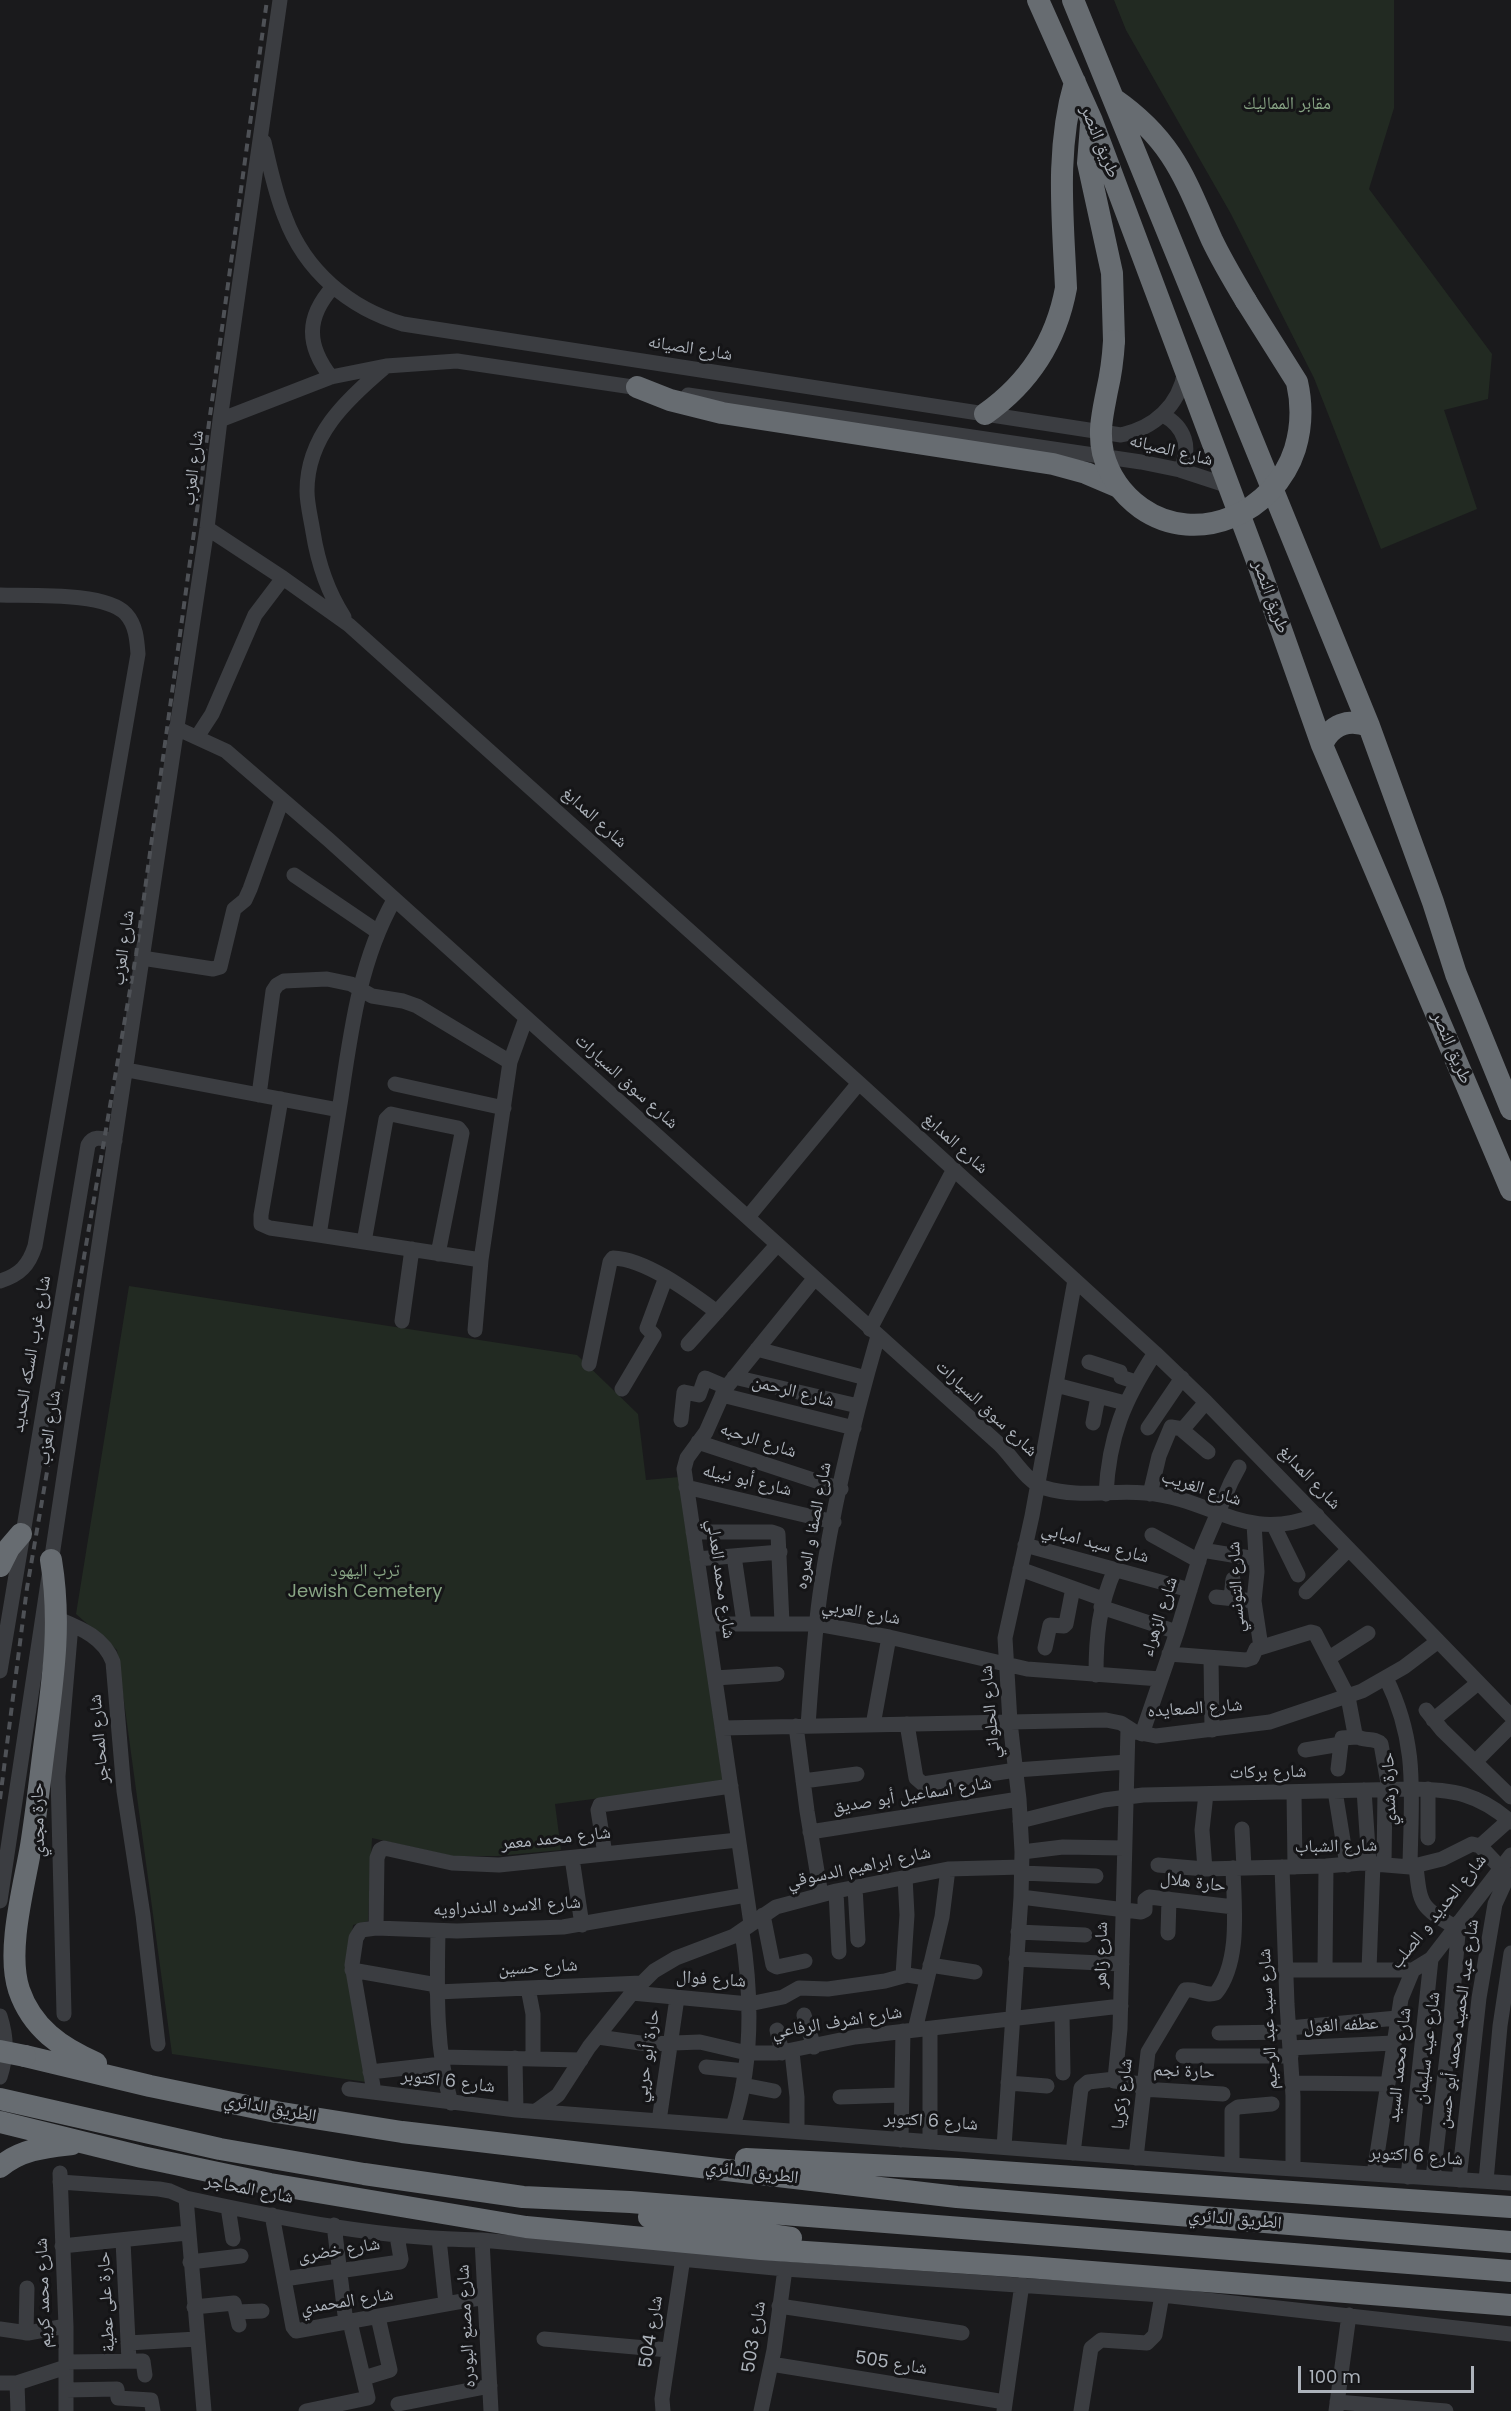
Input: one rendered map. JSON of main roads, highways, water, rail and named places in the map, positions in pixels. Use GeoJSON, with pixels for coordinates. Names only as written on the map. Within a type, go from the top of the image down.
{"type":"FeatureCollection","features":[{"type":"Feature","properties":{"kind":"highway","name":"طريق النصر"},"geometry":{"type":"LineString","coordinates":[[1038,0],[1092,121],[1229,486],[1322,745],[1511,1190]]}},
{"type":"Feature","properties":{"kind":"highway","name":"طريق النصر"},"geometry":{"type":"LineString","coordinates":[[1073,0],[1369,726],[1433,902],[1456,974],[1511,1109]]}},
{"type":"Feature","properties":{"kind":"highway"},"geometry":{"type":"LineString","coordinates":[[985,414],[1013,392],[1036,365],[1053,335],[1064,304],[1066,288],[1061,158],[1064,124],[1075,82]]}},
{"type":"Feature","properties":{"kind":"highway"},"geometry":{"type":"LineString","coordinates":[[1092,121],[1088,163],[1112,273],[1114,341],[1100,428],[1105,459],[1119,487],[1137,505],[1158,518],[1182,524],[1205,525],[1227,520],[1248,509],[1267,494],[1283,474],[1298,438],[1301,417],[1297,382],[1213,242],[1176,161],[1148,126],[1114,99]]}},
{"type":"Feature","properties":{"kind":"highway"},"geometry":{"type":"LineString","coordinates":[[637,387],[670,400],[713,411],[1053,464],[1086,473],[1119,487]]}},
{"type":"Feature","properties":{"kind":"highway"},"geometry":{"type":"LineString","coordinates":[[1322,745],[1326,736],[1341,724],[1351,722],[1369,726]]}},
{"type":"Feature","properties":{"kind":"highway"},"geometry":{"type":"LineString","coordinates":[[0,1566],[9,1548],[21,1534]]}},
{"type":"Feature","properties":{"kind":"highway"},"geometry":{"type":"LineString","coordinates":[[51,1560],[57,1619],[55,1666],[16,1937],[15,1972],[25,2005],[45,2032],[58,2044],[72,2053],[150,2086]]}},
{"type":"Feature","properties":{"kind":"highway","name":"الطريق الدائري"},"geometry":{"type":"LineString","coordinates":[[0,2051],[150,2086],[276,2112],[391,2130],[957,2197],[1511,2242]]}},
{"type":"Feature","properties":{"kind":"highway"},"geometry":{"type":"LineString","coordinates":[[6,2112],[85,2142],[153,2159],[270,2184],[526,2227],[761,2249],[1504,2307]]}},
{"type":"Feature","properties":{"kind":"highway","name":"الطريق الدائري"},"geometry":{"type":"LineString","coordinates":[[6,2112],[364,2174],[523,2197],[642,2203],[1511,2271]]}},
{"type":"Feature","properties":{"kind":"highway"},"geometry":{"type":"LineString","coordinates":[[0,2168],[17,2156],[42,2148],[85,2142]]}},
{"type":"Feature","properties":{"kind":"highway"},"geometry":{"type":"LineString","coordinates":[[529,2147],[958,2169],[1511,2207]]}},
{"type":"Feature","properties":{"kind":"highway"},"geometry":{"type":"LineString","coordinates":[[523,2197],[830,2244],[896,2258]]}},
{"type":"Feature","properties":{"kind":"railway"},"geometry":{"type":"LineString","coordinates":[[0,1799],[27,1588],[136,955],[267,0]]}},
{"type":"Feature","properties":{"kind":"park label","name":"مقابر المماليك"},"geometry":{"type":"Point","coordinates":[1287,104]}},
{"type":"Feature","properties":{"kind":"park label","name":"ترب اليهود Jewish Cemetery"},"geometry":{"type":"Point","coordinates":[365,1581]}}]}
